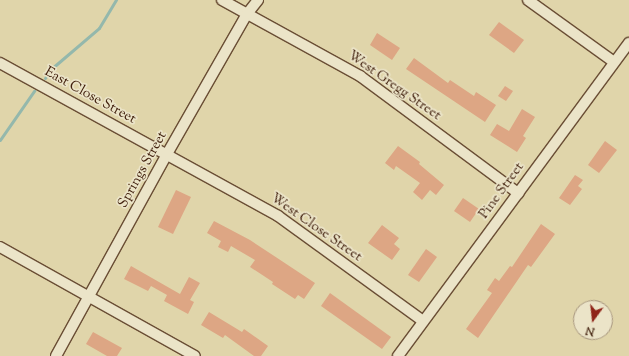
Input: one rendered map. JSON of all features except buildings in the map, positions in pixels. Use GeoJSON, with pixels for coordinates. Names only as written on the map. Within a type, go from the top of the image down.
{"type":"FeatureCollection","features":[{"type":"Feature","properties":{"kind":"street","name":"West Gregg Street"},"geometry":{"type":"LineString","coordinates":[[222,0],[360,76],[518,193]]}},
{"type":"Feature","properties":{"kind":"street","name":"Springs Street"},"geometry":{"type":"LineString","coordinates":[[56,356],[167,154],[247,14],[258,0]]}},
{"type":"Feature","properties":{"kind":"street"},"geometry":{"type":"LineString","coordinates":[[528,0],[614,62]]}},
{"type":"Feature","properties":{"kind":"street","name":"Pine Street"},"geometry":{"type":"LineString","coordinates":[[398,356],[629,43]]}},
{"type":"Feature","properties":{"kind":"street","name":"East Close Street"},"geometry":{"type":"LineString","coordinates":[[0,63],[167,154]]}},
{"type":"Feature","properties":{"kind":"street","name":"West Close Street"},"geometry":{"type":"LineString","coordinates":[[167,154],[278,216],[423,322]]}},
{"type":"Feature","properties":{"kind":"street"},"geometry":{"type":"LineString","coordinates":[[0,247],[195,356]]}},
{"type":"Feature","properties":{"kind":"waterway"},"geometry":{"type":"LineString","coordinates":[[45,78],[51,69],[99,28],[116,0]]}},
{"type":"Feature","properties":{"kind":"waterway"},"geometry":{"type":"LineString","coordinates":[[0,140],[34,91]]}}]}
